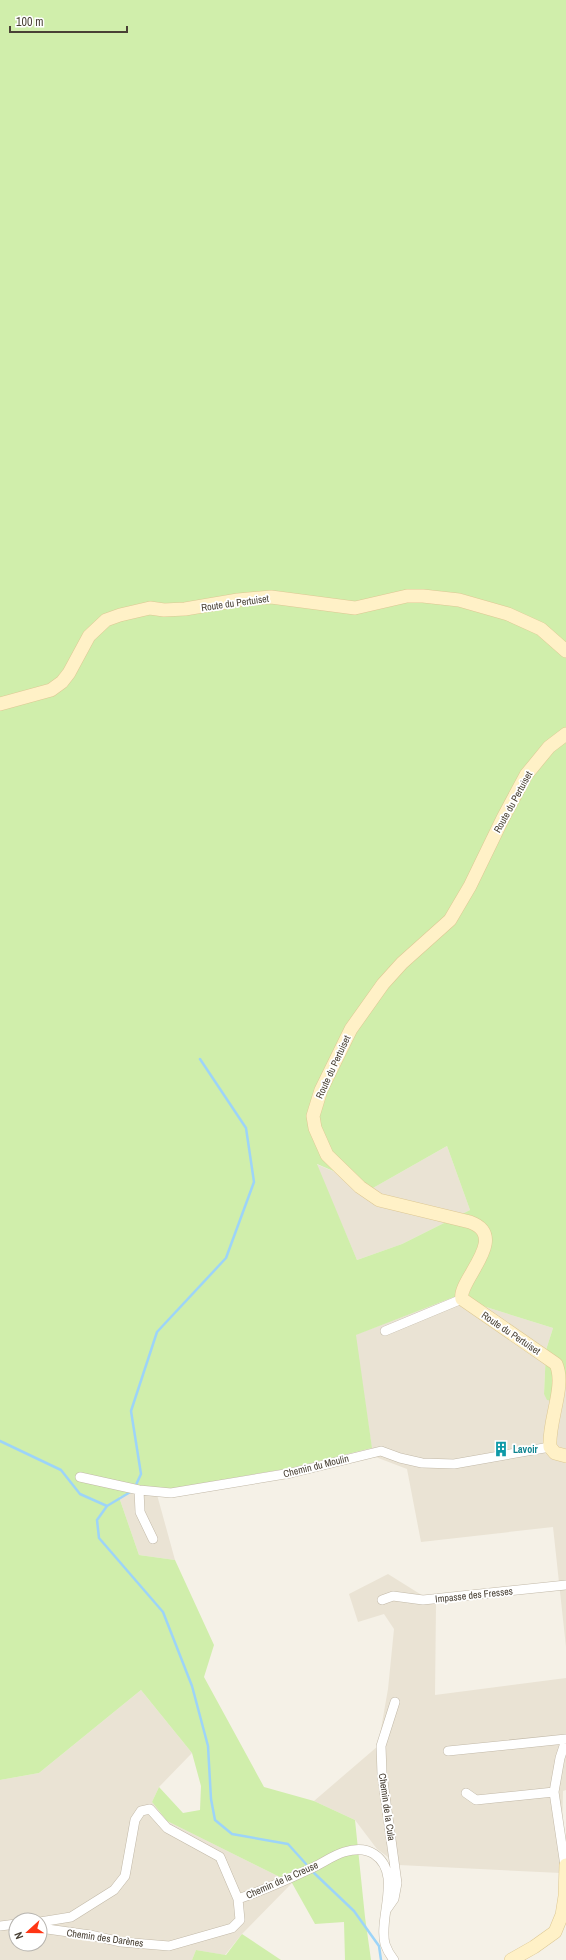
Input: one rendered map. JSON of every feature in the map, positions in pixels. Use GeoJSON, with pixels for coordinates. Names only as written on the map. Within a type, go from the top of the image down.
{"type":"FeatureCollection","features":[{"type":"Feature","properties":{"kind":"street","name":"Route du Pertuiset"},"geometry":{"type":"LineString","coordinates":[[0,704],[52,690],[69,673],[89,636],[106,620],[150,608],[185,610],[238,600],[271,597],[355,608],[407,596],[423,596],[467,602],[508,614],[541,629],[566,651]]}},
{"type":"Feature","properties":{"kind":"street","name":"Route du Pertuiset"},"geometry":{"type":"LineString","coordinates":[[557,1452],[550,1433],[560,1385],[559,1370],[556,1364],[462,1299],[461,1296],[464,1289],[484,1248],[485,1240],[482,1231],[478,1226],[460,1219],[379,1200],[360,1186],[327,1155],[315,1128],[313,1116],[321,1090],[351,1029],[383,984],[402,963],[450,920],[470,886],[526,775],[549,748],[566,734]]}},
{"type":"Feature","properties":{"kind":"street"},"geometry":{"type":"LineString","coordinates":[[385,1331],[462,1299]]}},
{"type":"Feature","properties":{"kind":"street","name":"Chemin du Moulin"},"geometry":{"type":"LineString","coordinates":[[80,1478],[136,1489],[171,1493],[291,1474],[381,1451],[400,1458],[422,1463],[454,1464],[557,1452]]}},
{"type":"Feature","properties":{"kind":"street"},"geometry":{"type":"LineString","coordinates":[[136,1489],[140,1512],[153,1539]]}},
{"type":"Feature","properties":{"kind":"street","name":"Impasse des Fresses"},"geometry":{"type":"LineString","coordinates":[[382,1600],[393,1596],[423,1600],[566,1585]]}},
{"type":"Feature","properties":{"kind":"street","name":"Chemin de la Cula"},"geometry":{"type":"LineString","coordinates":[[386,1910],[394,1899],[397,1883],[382,1774],[381,1746],[395,1702]]}},
{"type":"Feature","properties":{"kind":"street"},"geometry":{"type":"LineString","coordinates":[[448,1752],[566,1739],[560,1758],[554,1792],[566,1866],[565,1896],[562,1916],[555,1932],[534,1947],[511,1960]]}},
{"type":"Feature","properties":{"kind":"street"},"geometry":{"type":"LineString","coordinates":[[466,1793],[476,1800],[554,1792]]}},
{"type":"Feature","properties":{"kind":"street","name":"Chemin de la Creuse"},"geometry":{"type":"LineString","coordinates":[[48,1921],[71,1917],[114,1890],[125,1876],[135,1820],[141,1811],[150,1809],[166,1828],[220,1857],[238,1899],[269,1888],[340,1853],[350,1850],[361,1850],[375,1855],[384,1865],[387,1877],[385,1944],[394,1960]]}},
{"type":"Feature","properties":{"kind":"street","name":"Chemin des Darènes"},"geometry":{"type":"LineString","coordinates":[[48,1929],[121,1942],[169,1946],[232,1928],[240,1920],[238,1899]]}},
{"type":"Feature","properties":{"kind":"shaded area"},"geometry":{"type":"Polygon","coordinates":[[[447,1146],[470,1210],[402,1244],[357,1260],[316,1164],[373,1188],[447,1146]]]}},
{"type":"Feature","properties":{"kind":"shaded area"},"geometry":{"type":"Polygon","coordinates":[[[454,1297],[553,1328],[546,1350],[544,1394],[553,1401],[566,1385],[566,1647],[553,1527],[421,1542],[407,1469],[373,1456],[355,1335],[454,1297]]]}},
{"type":"Feature","properties":{"kind":"shaded area"},"geometry":{"type":"Polygon","coordinates":[[[139,1490],[156,1491],[175,1560],[139,1555],[119,1497],[139,1490]]]}},
{"type":"Feature","properties":{"kind":"shaded area"},"geometry":{"type":"Polygon","coordinates":[[[388,1574],[436,1604],[435,1695],[566,1678],[566,1790],[563,1791],[561,1873],[399,1865],[377,1849],[355,1820],[314,1801],[378,1746],[388,1689],[394,1629],[384,1614],[358,1622],[349,1594],[388,1574]]]}},
{"type":"Feature","properties":{"kind":"shaded area"},"geometry":{"type":"Polygon","coordinates":[[[141,1690],[192,1753],[159,1787],[152,1802],[167,1821],[292,1883],[242,1934],[225,1955],[196,1950],[192,1960],[0,1960],[0,1780],[39,1773],[141,1690]]]}},
{"type":"Feature","properties":{"kind":"green space"},"geometry":{"type":"Polygon","coordinates":[[[0,0],[566,0],[566,1385],[553,1401],[547,1400],[544,1394],[546,1350],[553,1328],[454,1297],[356,1335],[372,1448],[291,1468],[156,1491],[139,1490],[119,1497],[139,1555],[175,1560],[214,1645],[204,1677],[264,1787],[314,1801],[355,1820],[371,1960],[345,1960],[344,1922],[315,1924],[292,1883],[167,1821],[152,1802],[159,1787],[183,1813],[200,1810],[201,1786],[192,1753],[141,1690],[39,1773],[0,1780],[0,0]],[[447,1146],[373,1188],[317,1164],[357,1260],[402,1244],[470,1210],[447,1146]]]}},
{"type":"Feature","properties":{"kind":"green space"},"geometry":{"type":"Polygon","coordinates":[[[242,1934],[281,1960],[192,1960],[196,1950],[226,1955],[242,1934]]]}},
{"type":"Feature","properties":{"kind":"waterway"},"geometry":{"type":"LineString","coordinates":[[135,1487],[141,1474],[131,1411],[157,1332],[226,1258],[254,1182],[246,1128],[200,1059]]}},
{"type":"Feature","properties":{"kind":"waterway"},"geometry":{"type":"LineString","coordinates":[[0,1441],[61,1470],[80,1494],[107,1506],[97,1520],[99,1538],[163,1612],[192,1686],[208,1746],[211,1799],[215,1820],[232,1834],[288,1844],[306,1864]]}},
{"type":"Feature","properties":{"kind":"waterway"},"geometry":{"type":"LineString","coordinates":[[107,1506],[132,1491]]}},
{"type":"Feature","properties":{"kind":"waterway"},"geometry":{"type":"LineString","coordinates":[[313,1872],[354,1911],[379,1946],[381,1960]]}},
{"type":"Feature","properties":{"kind":"place","name":"Lavoir"},"geometry":{"type":"Point","coordinates":[501,1449]}}]}
